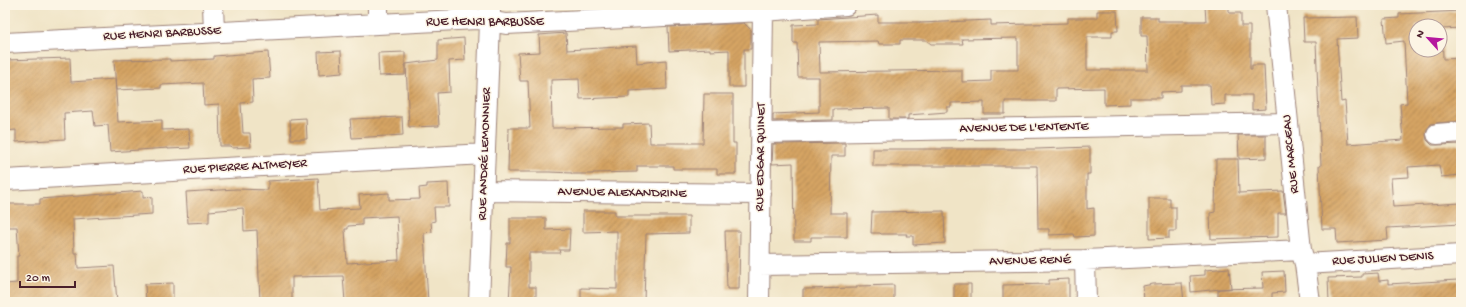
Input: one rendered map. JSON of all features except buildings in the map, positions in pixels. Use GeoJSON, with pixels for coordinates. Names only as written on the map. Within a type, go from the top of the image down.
{"type":"FeatureCollection","features":[{"type":"Feature","properties":{"kind":"street"},"geometry":{"type":"LineString","coordinates":[[213,5],[214,32]]}},
{"type":"Feature","properties":{"kind":"street","name":"RUE HENRI BARBUSSE"},"geometry":{"type":"LineString","coordinates":[[5,42],[214,32],[378,14],[477,19],[490,13],[506,24],[738,8],[763,11],[846,5]]}},
{"type":"Feature","properties":{"kind":"street","name":"RUE MARCEAU"},"geometry":{"type":"LineString","coordinates":[[1276,5],[1287,123],[1303,257],[1310,302]]}},
{"type":"Feature","properties":{"kind":"street","name":"RUE EDGAR QUINET"},"geometry":{"type":"LineString","coordinates":[[759,302],[763,11]]}},
{"type":"Feature","properties":{"kind":"street","name":"RUE ANDRÉ LEMONNIER"},"geometry":{"type":"LineString","coordinates":[[479,302],[490,13]]}},
{"type":"Feature","properties":{"kind":"street","name":"AVENUE DE L'ENTENTE"},"geometry":{"type":"LineString","coordinates":[[762,133],[1287,123]]}},
{"type":"Feature","properties":{"kind":"street"},"geometry":{"type":"LineString","coordinates":[[1437,134],[1461,132]]}},
{"type":"Feature","properties":{"kind":"street","name":"RUE PIERRE ALTMEYER"},"geometry":{"type":"LineString","coordinates":[[5,180],[485,154]]}},
{"type":"Feature","properties":{"kind":"street","name":"AVENUE ALEXANDRINE"},"geometry":{"type":"LineString","coordinates":[[484,191],[761,194]]}},
{"type":"Feature","properties":{"kind":"street","name":"RUE JULIEN DENIS"},"geometry":{"type":"LineString","coordinates":[[1303,257],[1461,255]]}},
{"type":"Feature","properties":{"kind":"street","name":"AVENUE RENÉ"},"geometry":{"type":"LineString","coordinates":[[760,265],[1303,257]]}},
{"type":"Feature","properties":{"kind":"street"},"geometry":{"type":"LineString","coordinates":[[1085,260],[1086,302]]}}]}
